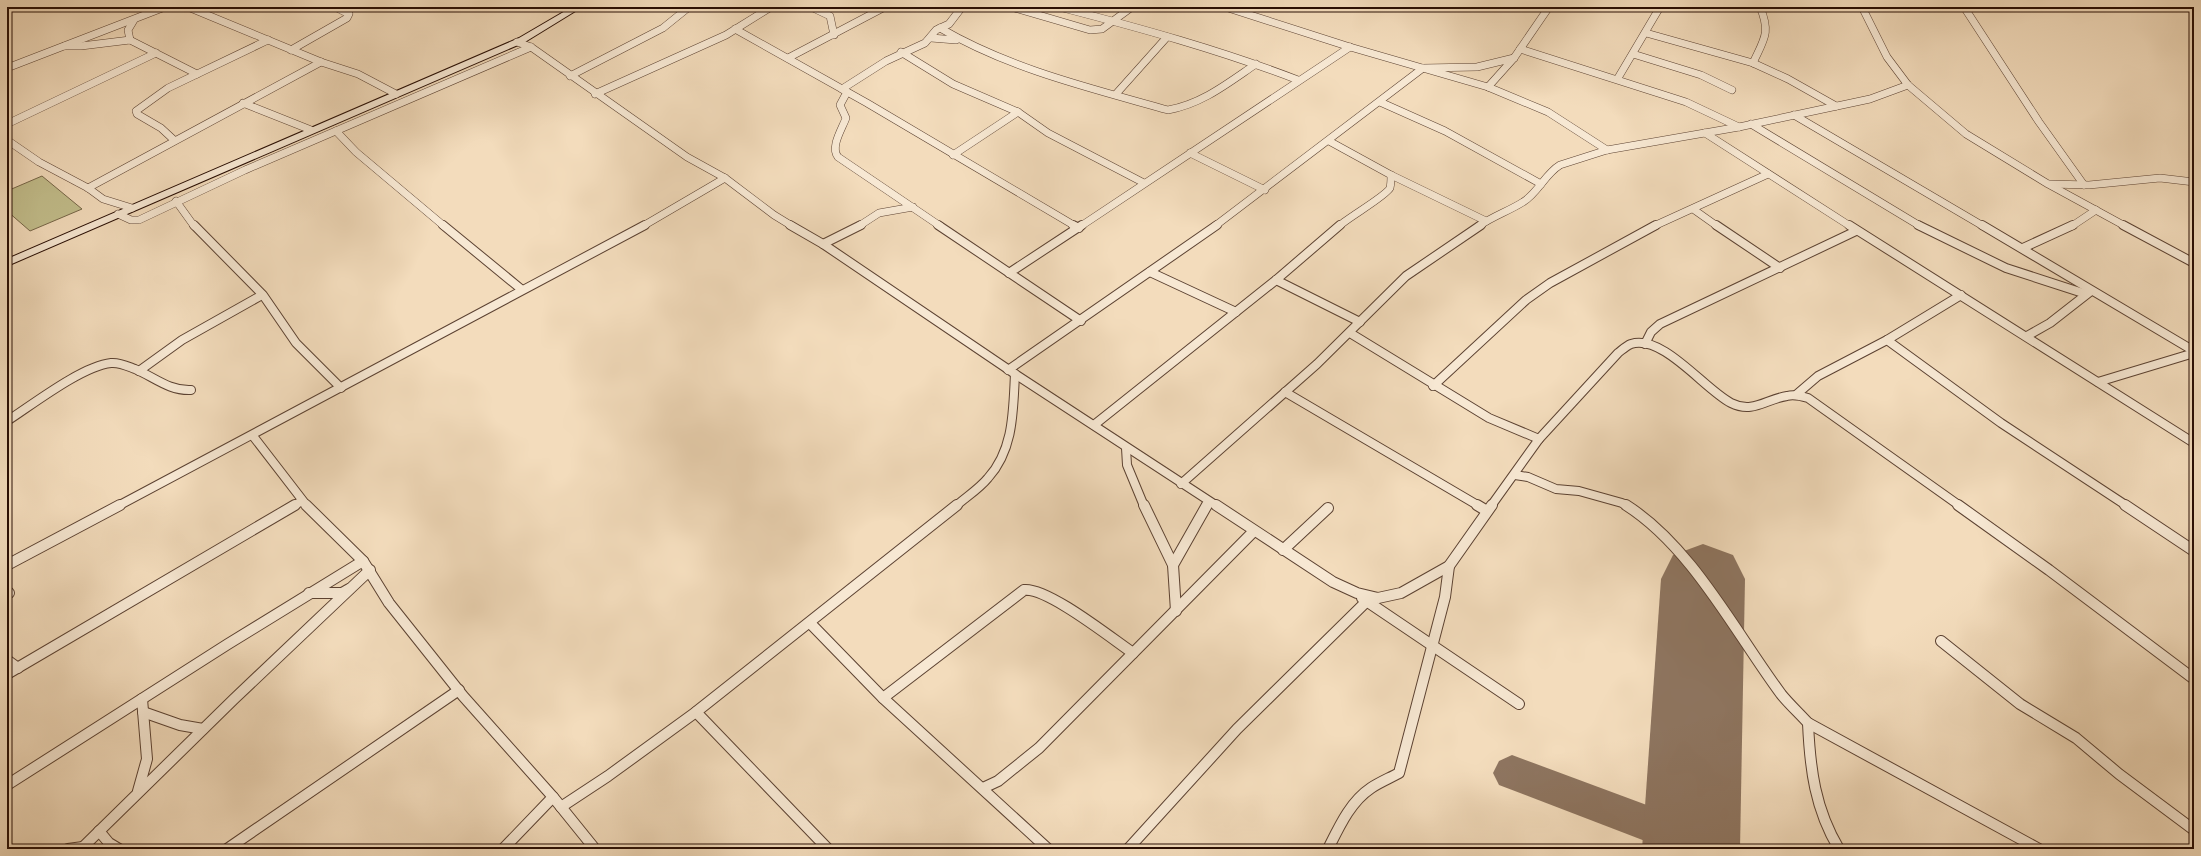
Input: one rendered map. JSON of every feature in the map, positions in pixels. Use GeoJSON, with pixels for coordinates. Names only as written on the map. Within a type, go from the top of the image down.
{"type":"FeatureCollection","features":[{"type":"Feature","properties":{"kind":"main road"},"geometry":{"type":"LineString","coordinates":[[7,263],[517,42],[542,30],[578,7]]}},
{"type":"Feature","properties":{"kind":"street"},"geometry":{"type":"LineString","coordinates":[[7,68],[165,7]]}},
{"type":"Feature","properties":{"kind":"street"},"geometry":{"type":"LineString","coordinates":[[188,7],[321,62],[358,74],[396,94]]}},
{"type":"Feature","properties":{"kind":"street"},"geometry":{"type":"LineString","coordinates":[[291,50],[320,36],[347,18],[349,14],[347,12],[335,7]]}},
{"type":"Feature","properties":{"kind":"street"},"geometry":{"type":"LineString","coordinates":[[570,76],[663,28],[689,7]]}},
{"type":"Feature","properties":{"kind":"street"},"geometry":{"type":"LineString","coordinates":[[596,94],[735,29],[771,7]]}},
{"type":"Feature","properties":{"kind":"street"},"geometry":{"type":"LineString","coordinates":[[811,7],[830,16],[834,35]]}},
{"type":"Feature","properties":{"kind":"street"},"geometry":{"type":"LineString","coordinates":[[788,58],[834,35],[884,7]]}},
{"type":"Feature","properties":{"kind":"street"},"geometry":{"type":"LineString","coordinates":[[1011,7],[1090,30],[1102,29],[1132,7]]}},
{"type":"Feature","properties":{"kind":"street"},"geometry":{"type":"LineString","coordinates":[[1059,7],[1114,21],[1256,64],[1298,80]]}},
{"type":"Feature","properties":{"kind":"street"},"geometry":{"type":"LineString","coordinates":[[1225,7],[1350,47],[1488,87],[1548,112],[1606,150]]}},
{"type":"Feature","properties":{"kind":"street"},"geometry":{"type":"LineString","coordinates":[[1488,87],[1514,58],[1549,7]]}},
{"type":"Feature","properties":{"kind":"street"},"geometry":{"type":"LineString","coordinates":[[1618,78],[1660,7]]}},
{"type":"Feature","properties":{"kind":"street"},"geometry":{"type":"LineString","coordinates":[[1753,63],[1768,36],[1767,26],[1760,7]]}},
{"type":"Feature","properties":{"kind":"street"},"geometry":{"type":"LineString","coordinates":[[1862,7],[1887,57],[1908,86],[1966,134],[2048,184],[2194,263]]}},
{"type":"Feature","properties":{"kind":"street"},"geometry":{"type":"LineString","coordinates":[[1964,7],[2039,122],[2084,185]]}},
{"type":"Feature","properties":{"kind":"street"},"geometry":{"type":"LineString","coordinates":[[959,9],[949,24],[940,28],[925,43],[901,52],[844,90],[840,105],[846,118],[835,146],[835,153],[844,162],[1081,321]]}},
{"type":"Feature","properties":{"kind":"street"},"geometry":{"type":"LineString","coordinates":[[130,40],[126,32],[127,28],[136,18]]}},
{"type":"Feature","properties":{"kind":"street"},"geometry":{"type":"LineString","coordinates":[[940,28],[962,40],[1050,77],[1116,94],[1168,110],[1178,109],[1212,92],[1256,64]]}},
{"type":"Feature","properties":{"kind":"street"},"geometry":{"type":"LineString","coordinates":[[735,29],[844,90],[1026,199],[1079,228]]}},
{"type":"Feature","properties":{"kind":"street"},"geometry":{"type":"LineString","coordinates":[[1646,33],[1753,63],[1788,79],[1836,106]]}},
{"type":"Feature","properties":{"kind":"street"},"geometry":{"type":"LineString","coordinates":[[1116,94],[1167,37]]}},
{"type":"Feature","properties":{"kind":"street"},"geometry":{"type":"LineString","coordinates":[[931,38],[962,40]]}},
{"type":"Feature","properties":{"kind":"street"},"geometry":{"type":"LineString","coordinates":[[63,46],[86,47],[118,40],[130,40],[197,74]]}},
{"type":"Feature","properties":{"kind":"street"},"geometry":{"type":"LineString","coordinates":[[174,140],[160,128],[137,114],[136,111],[168,88],[268,40]]}},
{"type":"Feature","properties":{"kind":"street"},"geometry":{"type":"LineString","coordinates":[[517,42],[531,47],[570,76],[693,161],[725,178],[774,215],[823,244],[1012,372],[1094,425],[1126,448],[1332,582],[1357,594],[1378,598],[1401,593],[1449,566],[1487,511],[1515,475],[1539,439],[1618,353],[1631,344],[1645,344],[1668,354],[1719,396],[1734,404],[1743,407],[1763,406],[1781,396],[1797,394],[1818,376],[1887,340],[1960,295]]}},
{"type":"Feature","properties":{"kind":"street"},"geometry":{"type":"LineString","coordinates":[[118,214],[135,221],[176,201],[531,47]]}},
{"type":"Feature","properties":{"kind":"street"},"geometry":{"type":"LineString","coordinates":[[1009,273],[1079,228],[1298,80],[1350,47]]}},
{"type":"Feature","properties":{"kind":"street"},"geometry":{"type":"LineString","coordinates":[[1520,49],[1618,78],[1686,102],[1739,128]]}},
{"type":"Feature","properties":{"kind":"street"},"geometry":{"type":"LineString","coordinates":[[901,52],[953,84],[1018,112],[1048,133],[1144,183]]}},
{"type":"Feature","properties":{"kind":"street"},"geometry":{"type":"LineString","coordinates":[[7,124],[156,53]]}},
{"type":"Feature","properties":{"kind":"street"},"geometry":{"type":"LineString","coordinates":[[1633,54],[1701,75],[1732,90]]}},
{"type":"Feature","properties":{"kind":"street"},"geometry":{"type":"LineString","coordinates":[[1012,372],[1265,190],[1423,68],[1477,67],[1514,58]]}},
{"type":"Feature","properties":{"kind":"street"},"geometry":{"type":"LineString","coordinates":[[88,188],[174,140],[321,62]]}},
{"type":"Feature","properties":{"kind":"street"},"geometry":{"type":"LineString","coordinates":[[1181,484],[1350,333],[1406,276],[1486,221],[1524,202],[1560,165],[1606,150],[1739,128],[1751,124],[1870,99],[1908,86]]}},
{"type":"Feature","properties":{"kind":"street"},"geometry":{"type":"LineString","coordinates":[[1380,102],[1445,131],[1541,184]]}},
{"type":"Feature","properties":{"kind":"street"},"geometry":{"type":"LineString","coordinates":[[243,103],[311,130]]}},
{"type":"Feature","properties":{"kind":"street"},"geometry":{"type":"LineString","coordinates":[[953,155],[1018,112]]}},
{"type":"Feature","properties":{"kind":"street"},"geometry":{"type":"LineString","coordinates":[[1794,115],[2023,248],[2089,293],[2194,352]]}},
{"type":"Feature","properties":{"kind":"street"},"geometry":{"type":"LineString","coordinates":[[1751,124],[1939,236],[2017,272],[2089,293]]}},
{"type":"Feature","properties":{"kind":"street"},"geometry":{"type":"LineString","coordinates":[[336,131],[344,143],[402,189],[483,261],[521,289]]}},
{"type":"Feature","properties":{"kind":"street"},"geometry":{"type":"LineString","coordinates":[[1705,133],[1856,231],[2027,336],[2194,443]]}},
{"type":"Feature","properties":{"kind":"street"},"geometry":{"type":"LineString","coordinates":[[7,140],[39,162],[88,188],[103,198],[132,208]]}},
{"type":"Feature","properties":{"kind":"street"},"geometry":{"type":"LineString","coordinates":[[1330,141],[1391,175],[1486,221]]}},
{"type":"Feature","properties":{"kind":"street"},"geometry":{"type":"LineString","coordinates":[[1190,153],[1265,190]]}},
{"type":"Feature","properties":{"kind":"street"},"geometry":{"type":"LineString","coordinates":[[1433,386],[1488,337],[1526,300],[1544,287],[1640,232],[1768,174]]}},
{"type":"Feature","properties":{"kind":"street"},"geometry":{"type":"LineString","coordinates":[[1094,425],[1276,280],[1351,215],[1386,193],[1390,186],[1391,175]]}},
{"type":"Feature","properties":{"kind":"street"},"geometry":{"type":"LineString","coordinates":[[7,565],[253,436],[521,289],[666,213],[725,178]]}},
{"type":"Feature","properties":{"kind":"street"},"geometry":{"type":"LineString","coordinates":[[2048,184],[2084,185],[2154,178],[2194,182]]}},
{"type":"Feature","properties":{"kind":"street"},"geometry":{"type":"LineString","coordinates":[[823,244],[849,232],[879,213],[898,197]]}},
{"type":"Feature","properties":{"kind":"street"},"geometry":{"type":"LineString","coordinates":[[176,201],[185,215],[262,295],[275,316],[305,355],[341,388]]}},
{"type":"Feature","properties":{"kind":"street"},"geometry":{"type":"LineString","coordinates":[[879,213],[913,207]]}},
{"type":"Feature","properties":{"kind":"street"},"geometry":{"type":"LineString","coordinates":[[1693,209],[1780,268]]}},
{"type":"Feature","properties":{"kind":"street"},"geometry":{"type":"LineString","coordinates":[[2023,248],[2046,240],[2071,228],[2096,210]]}},
{"type":"Feature","properties":{"kind":"street"},"geometry":{"type":"LineString","coordinates":[[1645,344],[1651,332],[1660,324],[1856,231]]}},
{"type":"Feature","properties":{"kind":"street"},"geometry":{"type":"LineString","coordinates":[[1150,272],[1236,312]]}},
{"type":"Feature","properties":{"kind":"street"},"geometry":{"type":"LineString","coordinates":[[1276,280],[1360,322]]}},
{"type":"Feature","properties":{"kind":"street"},"geometry":{"type":"LineString","coordinates":[[2027,336],[2050,323],[2089,293]]}},
{"type":"Feature","properties":{"kind":"street"},"geometry":{"type":"LineString","coordinates":[[140,371],[182,340],[262,295]]}},
{"type":"Feature","properties":{"kind":"street"},"geometry":{"type":"LineString","coordinates":[[1350,333],[1433,386],[1489,418],[1539,439]]}},
{"type":"Feature","properties":{"kind":"street"},"geometry":{"type":"LineString","coordinates":[[1887,340],[2001,423],[2194,551]]}},
{"type":"Feature","properties":{"kind":"street"},"geometry":{"type":"LineString","coordinates":[[2098,382],[2194,352]]}},
{"type":"Feature","properties":{"kind":"street"},"geometry":{"type":"LineString","coordinates":[[7,421],[82,375],[104,364],[120,364],[140,371],[164,386],[183,391],[191,390]]}},
{"type":"Feature","properties":{"kind":"street"},"geometry":{"type":"LineString","coordinates":[[561,807],[608,776],[696,712],[914,541],[993,473],[1008,449],[1012,429],[1012,372]]}},
{"type":"Feature","properties":{"kind":"street"},"geometry":{"type":"LineString","coordinates":[[1285,392],[1487,511]]}},
{"type":"Feature","properties":{"kind":"street"},"geometry":{"type":"LineString","coordinates":[[1797,394],[1817,404],[2049,570],[2194,679]]}},
{"type":"Feature","properties":{"kind":"street"},"geometry":{"type":"LineString","coordinates":[[253,436],[260,448],[302,501],[367,566],[389,602],[459,690],[553,797],[595,849]]}},
{"type":"Feature","properties":{"kind":"street"},"geometry":{"type":"LineString","coordinates":[[1126,448],[1127,466],[1136,490],[1173,565],[1176,611]]}},
{"type":"Feature","properties":{"kind":"street"},"geometry":{"type":"LineString","coordinates":[[1515,475],[1528,477],[1556,489],[1579,491],[1622,503],[1646,518],[1684,558],[1735,627],[1782,695],[1808,723],[2040,849]]}},
{"type":"Feature","properties":{"kind":"street"},"geometry":{"type":"LineString","coordinates":[[7,674],[302,501]]}},
{"type":"Feature","properties":{"kind":"street"},"geometry":{"type":"LineString","coordinates":[[1173,565],[1209,502]]}},
{"type":"Feature","properties":{"kind":"street"},"geometry":{"type":"LineString","coordinates":[[1283,550],[1328,508]]}},
{"type":"Feature","properties":{"kind":"street"},"geometry":{"type":"LineString","coordinates":[[984,788],[998,781],[1039,748],[1254,531]]}},
{"type":"Feature","properties":{"kind":"street"},"geometry":{"type":"LineString","coordinates":[[68,849],[82,848],[203,729],[352,588],[367,566]]}},
{"type":"Feature","properties":{"kind":"street"},"geometry":{"type":"LineString","coordinates":[[7,785],[309,593],[367,566]]}},
{"type":"Feature","properties":{"kind":"street"},"geometry":{"type":"LineString","coordinates":[[1328,849],[1346,813],[1371,789],[1399,773],[1445,597],[1449,566]]}},
{"type":"Feature","properties":{"kind":"street"},"geometry":{"type":"LineString","coordinates":[[309,593],[342,592],[352,588]]}},
{"type":"Feature","properties":{"kind":"street"},"geometry":{"type":"LineString","coordinates":[[884,698],[1024,590],[1032,589],[1049,596],[1133,653]]}},
{"type":"Feature","properties":{"kind":"street"},"geometry":{"type":"LineString","coordinates":[[1357,594],[1366,602],[1432,648],[1519,704]]}},
{"type":"Feature","properties":{"kind":"street"},"geometry":{"type":"LineString","coordinates":[[1128,849],[1237,730],[1366,602]]}},
{"type":"Feature","properties":{"kind":"street"},"geometry":{"type":"LineString","coordinates":[[810,622],[884,698],[984,788],[1048,849]]}},
{"type":"Feature","properties":{"kind":"street"},"geometry":{"type":"LineString","coordinates":[[1941,641],[2020,704],[2076,738],[2124,778],[2194,830]]}},
{"type":"Feature","properties":{"kind":"street"},"geometry":{"type":"LineString","coordinates":[[7,660],[18,668]]}},
{"type":"Feature","properties":{"kind":"street"},"geometry":{"type":"LineString","coordinates":[[227,849],[270,818],[459,690]]}},
{"type":"Feature","properties":{"kind":"street"},"geometry":{"type":"LineString","coordinates":[[138,793],[147,759],[142,699]]}},
{"type":"Feature","properties":{"kind":"street"},"geometry":{"type":"LineString","coordinates":[[144,712],[180,725],[203,729]]}},
{"type":"Feature","properties":{"kind":"street"},"geometry":{"type":"LineString","coordinates":[[696,712],[828,849]]}},
{"type":"Feature","properties":{"kind":"street"},"geometry":{"type":"LineString","coordinates":[[1808,723],[1810,774],[1819,806],[1838,849]]}},
{"type":"Feature","properties":{"kind":"street"},"geometry":{"type":"LineString","coordinates":[[503,849],[553,797]]}},
{"type":"Feature","properties":{"kind":"street"},"geometry":{"type":"LineString","coordinates":[[99,831],[108,843],[119,849]]}},
{"type":"Feature","properties":{"kind":"shaded area"},"geometry":{"type":"Polygon","coordinates":[[[42,176],[82,209],[30,231],[7,211],[7,191],[42,176]]]}},
{"type":"Feature","properties":{"kind":"taxiway"},"geometry":{"type":"LineString","coordinates":[[1512,773],[1692,840]]}},
{"type":"Feature","properties":{"kind":"runway"},"geometry":{"type":"LineString","coordinates":[[1691,849],[1703,579]]}}]}
